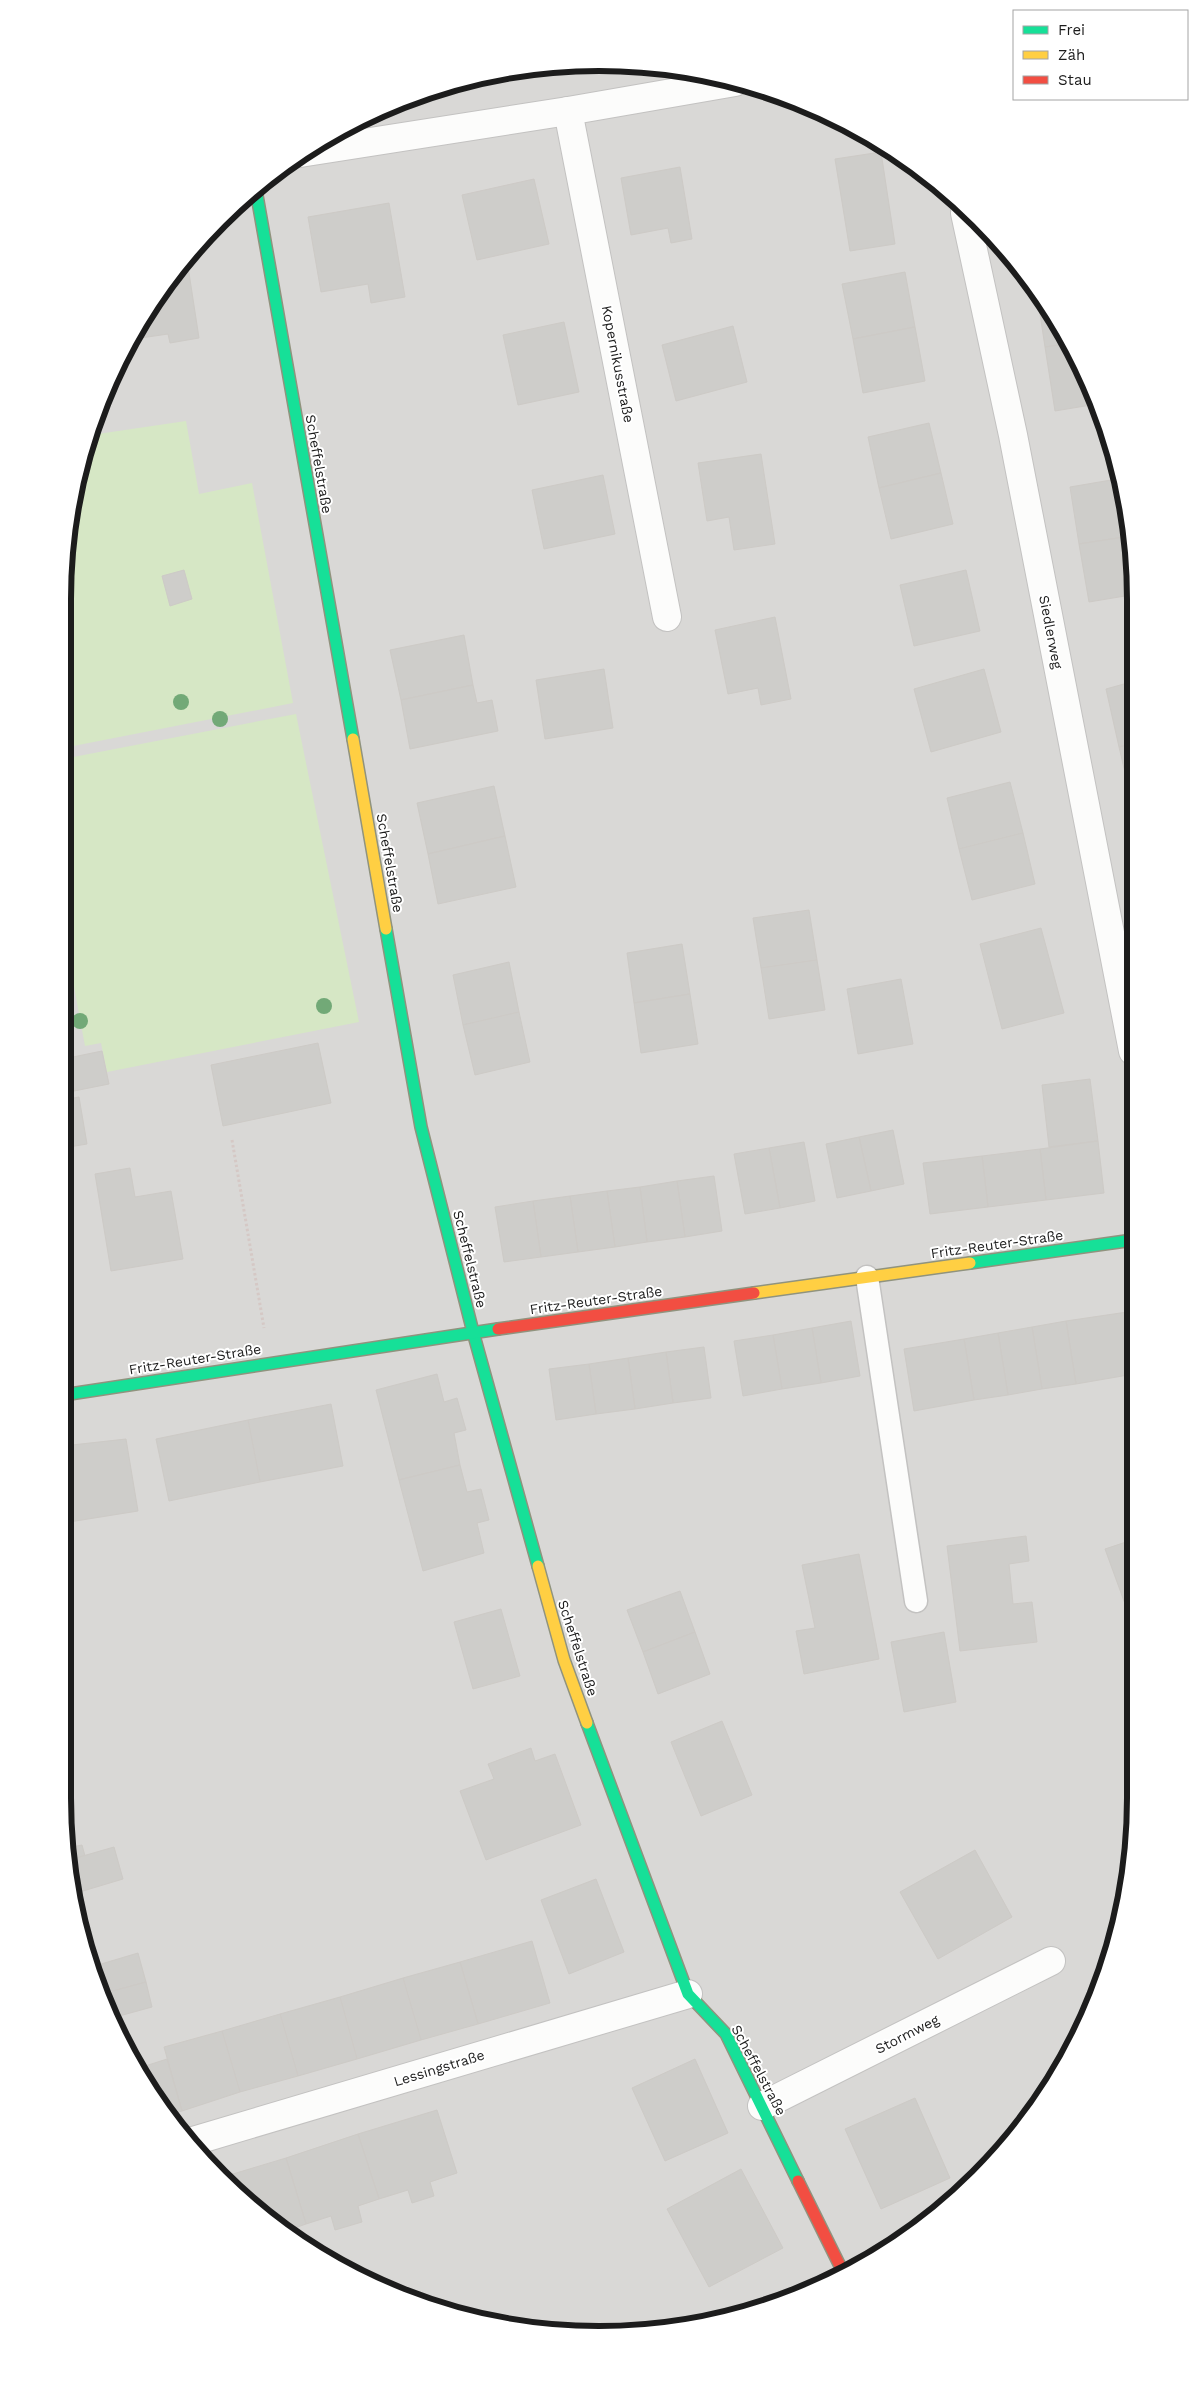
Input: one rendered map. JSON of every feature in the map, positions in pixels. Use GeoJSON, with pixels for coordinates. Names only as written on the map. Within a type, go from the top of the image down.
{"type":"FeatureCollection","features":[{"type":"Feature","properties":{"kind":"street"},"geometry":{"type":"LineString","coordinates":[[323,149],[568,111],[718,85]]}},
{"type":"Feature","properties":{"kind":"street","name":"Kopernikusstraße"},"geometry":{"type":"LineString","coordinates":[[568,111],[667,616]]}},
{"type":"Feature","properties":{"kind":"street","name":"Scheffelstraße"},"geometry":{"type":"LineString","coordinates":[[257,197],[421,1127],[474,1332],[564,1660],[688,1994],[726,2034],[840,2267]]}},
{"type":"Feature","properties":{"kind":"street","name":"Siedlerweg"},"geometry":{"type":"LineString","coordinates":[[967,221],[1013,434],[1127,1020]]}},
{"type":"Feature","properties":{"kind":"street","name":"Fritz-Reuter-Straße"},"geometry":{"type":"LineString","coordinates":[[71,1394],[474,1332],[1127,1241]]}},
{"type":"Feature","properties":{"kind":"street","name":"Stormweg"},"geometry":{"type":"LineString","coordinates":[[762,2106],[1051,1961]]}},
{"type":"Feature","properties":{"kind":"street","name":"Lessingstraße"},"geometry":{"type":"LineString","coordinates":[[197,2140],[688,1994]]}},
{"type":"Feature","properties":{"kind":"lane"},"geometry":{"type":"LineString","coordinates":[[867,1277],[916,1601]]}},
{"type":"Feature","properties":{"kind":"path"},"geometry":{"type":"LineString","coordinates":[[232,1140],[270,1363]]}},
{"type":"Feature","properties":{"kind":"shaded area"},"geometry":{"type":"Polygon","coordinates":[[[599,71],[634,72],[702,81],[769,99],[801,111],[863,142],[920,180],[947,202],[996,251],[1038,306],[1072,366],[1087,397],[1099,429],[1117,496],[1126,564],[1127,599],[1127,1798],[1126,1833],[1117,1901],[1099,1968],[1087,2000],[1056,2062],[1038,2091],[996,2146],[947,2195],[892,2237],[863,2255],[801,2286],[736,2308],[702,2316],[634,2325],[564,2325],[530,2321],[496,2316],[429,2298],[397,2286],[366,2271],[335,2255],[278,2217],[226,2171],[202,2146],[160,2091],[126,2031],[111,2000],[99,1968],[81,1901],[72,1833],[71,1798],[71,599],[72,564],[81,496],[99,429],[111,397],[142,335],[160,306],[202,251],[226,226],[251,202],[306,160],[335,142],[397,111],[462,89],[496,81],[564,72],[599,71]]]}},
{"type":"Feature","properties":{"kind":"green space"},"geometry":{"type":"Polygon","coordinates":[[[186,421],[199,494],[252,483],[293,703],[71,746],[72,564],[81,496],[97,434],[186,421]]]}},
{"type":"Feature","properties":{"kind":"green space"},"geometry":{"type":"Polygon","coordinates":[[[296,714],[359,1022],[107,1072],[101,1043],[85,1046],[71,970],[71,757],[296,714]]]}},
{"type":"Feature","properties":{"kind":"building"},"geometry":{"type":"Polygon","coordinates":[[[881,153],[895,244],[850,251],[835,159],[881,153]]]}},
{"type":"Feature","properties":{"kind":"building"},"geometry":{"type":"Polygon","coordinates":[[[680,167],[692,239],[671,243],[668,228],[631,235],[621,178],[680,167]]]}},
{"type":"Feature","properties":{"kind":"building"},"geometry":{"type":"Polygon","coordinates":[[[534,179],[549,244],[477,260],[462,195],[534,179]]]}},
{"type":"Feature","properties":{"kind":"building"},"geometry":{"type":"Polygon","coordinates":[[[389,203],[405,297],[371,303],[368,284],[321,292],[308,217],[389,203]]]}},
{"type":"Feature","properties":{"kind":"building"},"geometry":{"type":"Polygon","coordinates":[[[188,268],[199,338],[170,343],[168,334],[140,338],[160,306],[188,268]]]}},
{"type":"Feature","properties":{"kind":"building"},"geometry":{"type":"Polygon","coordinates":[[[905,272],[915,327],[853,339],[842,284],[905,272]]]}},
{"type":"Feature","properties":{"kind":"building"},"geometry":{"type":"Polygon","coordinates":[[[1039,308],[1061,345],[1045,347],[1039,308]]]}},
{"type":"Feature","properties":{"kind":"building"},"geometry":{"type":"Polygon","coordinates":[[[564,322],[579,392],[518,405],[503,335],[564,322]]]}},
{"type":"Feature","properties":{"kind":"building"},"geometry":{"type":"Polygon","coordinates":[[[733,326],[747,382],[676,401],[662,345],[733,326]]]}},
{"type":"Feature","properties":{"kind":"building"},"geometry":{"type":"Polygon","coordinates":[[[915,327],[925,381],[863,393],[853,339],[915,327]]]}},
{"type":"Feature","properties":{"kind":"building"},"geometry":{"type":"Polygon","coordinates":[[[1061,345],[1090,405],[1055,411],[1045,347],[1061,345]]]}},
{"type":"Feature","properties":{"kind":"building"},"geometry":{"type":"Polygon","coordinates":[[[929,423],[941,473],[879,488],[868,437],[929,423]]]}},
{"type":"Feature","properties":{"kind":"building"},"geometry":{"type":"Polygon","coordinates":[[[761,454],[775,544],[734,550],[729,517],[707,521],[698,463],[761,454]]]}},
{"type":"Feature","properties":{"kind":"building"},"geometry":{"type":"Polygon","coordinates":[[[941,473],[953,524],[891,539],[879,488],[941,473]]]}},
{"type":"Feature","properties":{"kind":"building"},"geometry":{"type":"Polygon","coordinates":[[[603,475],[615,534],[544,549],[532,490],[603,475]]]}},
{"type":"Feature","properties":{"kind":"building"},"geometry":{"type":"Polygon","coordinates":[[[1113,480],[1123,537],[1079,544],[1070,487],[1113,480]]]}},
{"type":"Feature","properties":{"kind":"building"},"geometry":{"type":"Polygon","coordinates":[[[1123,537],[1127,596],[1089,602],[1079,544],[1123,537]]]}},
{"type":"Feature","properties":{"kind":"building"},"geometry":{"type":"Polygon","coordinates":[[[184,570],[192,599],[170,606],[162,576],[184,570]]]}},
{"type":"Feature","properties":{"kind":"building"},"geometry":{"type":"Polygon","coordinates":[[[966,570],[980,631],[914,646],[900,585],[966,570]]]}},
{"type":"Feature","properties":{"kind":"building"},"geometry":{"type":"Polygon","coordinates":[[[775,617],[791,699],[761,705],[758,688],[728,694],[715,630],[775,617]]]}},
{"type":"Feature","properties":{"kind":"building"},"geometry":{"type":"Polygon","coordinates":[[[464,635],[473,685],[401,700],[390,650],[464,635]]]}},
{"type":"Feature","properties":{"kind":"building"},"geometry":{"type":"Polygon","coordinates":[[[604,669],[613,728],[545,739],[536,680],[604,669]]]}},
{"type":"Feature","properties":{"kind":"building"},"geometry":{"type":"Polygon","coordinates":[[[984,669],[1001,732],[931,752],[914,689],[984,669]]]}},
{"type":"Feature","properties":{"kind":"building"},"geometry":{"type":"Polygon","coordinates":[[[1127,683],[1127,745],[1119,747],[1106,689],[1127,683]]]}},
{"type":"Feature","properties":{"kind":"building"},"geometry":{"type":"Polygon","coordinates":[[[473,685],[477,703],[492,700],[498,731],[410,749],[401,700],[473,685]]]}},
{"type":"Feature","properties":{"kind":"building"},"geometry":{"type":"Polygon","coordinates":[[[1127,745],[1127,781],[1119,747],[1127,745]]]}},
{"type":"Feature","properties":{"kind":"building"},"geometry":{"type":"Polygon","coordinates":[[[1010,782],[1023,833],[959,849],[947,798],[1010,782]]]}},
{"type":"Feature","properties":{"kind":"building"},"geometry":{"type":"Polygon","coordinates":[[[494,786],[505,836],[428,854],[417,803],[494,786]]]}},
{"type":"Feature","properties":{"kind":"building"},"geometry":{"type":"Polygon","coordinates":[[[1023,833],[1035,884],[972,900],[959,849],[1023,833]]]}},
{"type":"Feature","properties":{"kind":"building"},"geometry":{"type":"Polygon","coordinates":[[[505,836],[516,887],[438,904],[428,854],[505,836]]]}},
{"type":"Feature","properties":{"kind":"building"},"geometry":{"type":"Polygon","coordinates":[[[809,910],[817,960],[761,968],[753,918],[809,910]]]}},
{"type":"Feature","properties":{"kind":"building"},"geometry":{"type":"Polygon","coordinates":[[[1041,928],[1064,1013],[1002,1029],[980,944],[1041,928]]]}},
{"type":"Feature","properties":{"kind":"building"},"geometry":{"type":"Polygon","coordinates":[[[682,944],[690,994],[634,1003],[627,953],[682,944]]]}},
{"type":"Feature","properties":{"kind":"building"},"geometry":{"type":"Polygon","coordinates":[[[817,960],[825,1010],[769,1019],[761,968],[817,960]]]}},
{"type":"Feature","properties":{"kind":"building"},"geometry":{"type":"Polygon","coordinates":[[[509,962],[519,1012],[463,1025],[453,975],[509,962]]]}},
{"type":"Feature","properties":{"kind":"building"},"geometry":{"type":"Polygon","coordinates":[[[901,979],[913,1044],[858,1054],[847,989],[901,979]]]}},
{"type":"Feature","properties":{"kind":"building"},"geometry":{"type":"Polygon","coordinates":[[[690,994],[698,1044],[641,1053],[634,1003],[690,994]]]}},
{"type":"Feature","properties":{"kind":"building"},"geometry":{"type":"Polygon","coordinates":[[[519,1012],[530,1062],[475,1075],[463,1025],[519,1012]]]}},
{"type":"Feature","properties":{"kind":"building"},"geometry":{"type":"Polygon","coordinates":[[[318,1043],[331,1103],[223,1126],[211,1065],[318,1043]]]}},
{"type":"Feature","properties":{"kind":"building"},"geometry":{"type":"Polygon","coordinates":[[[102,1051],[109,1084],[74,1091],[71,1074],[71,1057],[102,1051]]]}},
{"type":"Feature","properties":{"kind":"building"},"geometry":{"type":"Polygon","coordinates":[[[1090,1079],[1098,1141],[1049,1147],[1042,1085],[1090,1079]]]}},
{"type":"Feature","properties":{"kind":"building"},"geometry":{"type":"Polygon","coordinates":[[[79,1097],[87,1144],[71,1147],[71,1098],[79,1097]]]}},
{"type":"Feature","properties":{"kind":"building"},"geometry":{"type":"Polygon","coordinates":[[[893,1130],[904,1184],[871,1191],[859,1137],[893,1130]]]}},
{"type":"Feature","properties":{"kind":"building"},"geometry":{"type":"Polygon","coordinates":[[[859,1137],[871,1191],[837,1198],[826,1144],[859,1137]]]}},
{"type":"Feature","properties":{"kind":"building"},"geometry":{"type":"Polygon","coordinates":[[[1098,1141],[1104,1193],[1046,1200],[1040,1149],[1098,1141]]]}},
{"type":"Feature","properties":{"kind":"building"},"geometry":{"type":"Polygon","coordinates":[[[804,1142],[815,1201],[780,1208],[769,1148],[804,1142]]]}},
{"type":"Feature","properties":{"kind":"building"},"geometry":{"type":"Polygon","coordinates":[[[769,1148],[780,1208],[745,1214],[734,1154],[769,1148]]]}},
{"type":"Feature","properties":{"kind":"building"},"geometry":{"type":"Polygon","coordinates":[[[1040,1149],[1046,1200],[988,1207],[982,1156],[1040,1149]]]}},
{"type":"Feature","properties":{"kind":"building"},"geometry":{"type":"Polygon","coordinates":[[[982,1156],[988,1207],[930,1214],[923,1163],[982,1156]]]}},
{"type":"Feature","properties":{"kind":"building"},"geometry":{"type":"Polygon","coordinates":[[[130,1168],[135,1197],[171,1191],[183,1259],[111,1271],[95,1174],[130,1168]]]}},
{"type":"Feature","properties":{"kind":"building"},"geometry":{"type":"Polygon","coordinates":[[[714,1176],[722,1231],[685,1237],[677,1181],[714,1176]]]}},
{"type":"Feature","properties":{"kind":"building"},"geometry":{"type":"Polygon","coordinates":[[[677,1181],[685,1237],[647,1242],[640,1187],[677,1181]]]}},
{"type":"Feature","properties":{"kind":"building"},"geometry":{"type":"Polygon","coordinates":[[[640,1187],[647,1242],[615,1247],[607,1191],[640,1187]]]}},
{"type":"Feature","properties":{"kind":"building"},"geometry":{"type":"Polygon","coordinates":[[[607,1191],[615,1247],[578,1252],[570,1196],[607,1191]]]}},
{"type":"Feature","properties":{"kind":"building"},"geometry":{"type":"Polygon","coordinates":[[[570,1196],[578,1252],[541,1257],[533,1201],[570,1196]]]}},
{"type":"Feature","properties":{"kind":"building"},"geometry":{"type":"Polygon","coordinates":[[[533,1201],[541,1257],[504,1262],[495,1207],[533,1201]]]}},
{"type":"Feature","properties":{"kind":"building"},"geometry":{"type":"Polygon","coordinates":[[[1127,1312],[1127,1375],[1076,1384],[1066,1321],[1127,1312]]]}},
{"type":"Feature","properties":{"kind":"building"},"geometry":{"type":"Polygon","coordinates":[[[851,1321],[860,1376],[821,1383],[812,1328],[851,1321]]]}},
{"type":"Feature","properties":{"kind":"building"},"geometry":{"type":"Polygon","coordinates":[[[1066,1321],[1076,1384],[1042,1389],[1032,1327],[1066,1321]]]}},
{"type":"Feature","properties":{"kind":"building"},"geometry":{"type":"Polygon","coordinates":[[[1032,1327],[1042,1389],[1008,1395],[998,1333],[1032,1327]]]}},
{"type":"Feature","properties":{"kind":"building"},"geometry":{"type":"Polygon","coordinates":[[[812,1328],[821,1383],[782,1389],[773,1335],[812,1328]]]}},
{"type":"Feature","properties":{"kind":"building"},"geometry":{"type":"Polygon","coordinates":[[[998,1333],[1008,1395],[974,1400],[964,1339],[998,1333]]]}},
{"type":"Feature","properties":{"kind":"building"},"geometry":{"type":"Polygon","coordinates":[[[773,1335],[782,1389],[743,1396],[734,1341],[773,1335]]]}},
{"type":"Feature","properties":{"kind":"building"},"geometry":{"type":"Polygon","coordinates":[[[964,1339],[974,1400],[914,1411],[904,1349],[964,1339]]]}},
{"type":"Feature","properties":{"kind":"building"},"geometry":{"type":"Polygon","coordinates":[[[704,1347],[711,1398],[673,1403],[666,1352],[704,1347]]]}},
{"type":"Feature","properties":{"kind":"building"},"geometry":{"type":"Polygon","coordinates":[[[666,1352],[673,1403],[635,1409],[628,1358],[666,1352]]]}},
{"type":"Feature","properties":{"kind":"building"},"geometry":{"type":"Polygon","coordinates":[[[628,1358],[635,1409],[596,1414],[589,1364],[628,1358]]]}},
{"type":"Feature","properties":{"kind":"building"},"geometry":{"type":"Polygon","coordinates":[[[589,1364],[596,1414],[556,1420],[549,1369],[589,1364]]]}},
{"type":"Feature","properties":{"kind":"building"},"geometry":{"type":"Polygon","coordinates":[[[437,1374],[444,1402],[457,1398],[466,1430],[454,1433],[460,1465],[399,1480],[376,1390],[437,1374]]]}},
{"type":"Feature","properties":{"kind":"building"},"geometry":{"type":"Polygon","coordinates":[[[331,1404],[343,1466],[260,1482],[248,1420],[331,1404]]]}},
{"type":"Feature","properties":{"kind":"building"},"geometry":{"type":"Polygon","coordinates":[[[248,1420],[260,1482],[169,1501],[156,1439],[248,1420]]]}},
{"type":"Feature","properties":{"kind":"building"},"geometry":{"type":"Polygon","coordinates":[[[126,1439],[138,1511],[71,1522],[71,1445],[126,1439]]]}},
{"type":"Feature","properties":{"kind":"building"},"geometry":{"type":"Polygon","coordinates":[[[460,1465],[467,1492],[481,1489],[489,1520],[477,1523],[484,1553],[423,1571],[399,1480],[460,1465]]]}},
{"type":"Feature","properties":{"kind":"building"},"geometry":{"type":"Polygon","coordinates":[[[1026,1536],[1029,1561],[1009,1564],[1013,1604],[1032,1602],[1037,1642],[960,1651],[947,1546],[1026,1536]]]}},
{"type":"Feature","properties":{"kind":"building"},"geometry":{"type":"Polygon","coordinates":[[[1127,1542],[1127,1609],[1105,1549],[1127,1542]]]}},
{"type":"Feature","properties":{"kind":"building"},"geometry":{"type":"Polygon","coordinates":[[[859,1554],[879,1659],[804,1674],[796,1631],[815,1628],[802,1565],[859,1554]]]}},
{"type":"Feature","properties":{"kind":"building"},"geometry":{"type":"Polygon","coordinates":[[[680,1591],[695,1632],[643,1652],[627,1610],[680,1591]]]}},
{"type":"Feature","properties":{"kind":"building"},"geometry":{"type":"Polygon","coordinates":[[[501,1609],[520,1676],[473,1689],[454,1622],[501,1609]]]}},
{"type":"Feature","properties":{"kind":"building"},"geometry":{"type":"Polygon","coordinates":[[[695,1632],[710,1674],[658,1694],[643,1652],[695,1632]]]}},
{"type":"Feature","properties":{"kind":"building"},"geometry":{"type":"Polygon","coordinates":[[[944,1632],[956,1702],[904,1712],[891,1642],[944,1632]]]}},
{"type":"Feature","properties":{"kind":"building"},"geometry":{"type":"Polygon","coordinates":[[[722,1721],[752,1795],[701,1816],[671,1742],[722,1721]]]}},
{"type":"Feature","properties":{"kind":"building"},"geometry":{"type":"Polygon","coordinates":[[[531,1748],[535,1761],[555,1754],[581,1825],[486,1860],[460,1791],[494,1779],[488,1764],[531,1748]]]}},
{"type":"Feature","properties":{"kind":"building"},"geometry":{"type":"Polygon","coordinates":[[[82,1845],[85,1856],[75,1858],[74,1847],[82,1845]]]}},
{"type":"Feature","properties":{"kind":"building"},"geometry":{"type":"Polygon","coordinates":[[[114,1847],[123,1879],[80,1892],[75,1858],[114,1847]]]}},
{"type":"Feature","properties":{"kind":"building"},"geometry":{"type":"Polygon","coordinates":[[[975,1850],[1012,1917],[938,1959],[900,1892],[975,1850]]]}},
{"type":"Feature","properties":{"kind":"building"},"geometry":{"type":"Polygon","coordinates":[[[596,1879],[624,1952],[569,1974],[541,1900],[596,1879]]]}},
{"type":"Feature","properties":{"kind":"building"},"geometry":{"type":"Polygon","coordinates":[[[532,1941],[550,2003],[478,2024],[460,1962],[532,1941]]]}},
{"type":"Feature","properties":{"kind":"building"},"geometry":{"type":"Polygon","coordinates":[[[138,1953],[146,1982],[108,1992],[98,1965],[138,1953]]]}},
{"type":"Feature","properties":{"kind":"building"},"geometry":{"type":"Polygon","coordinates":[[[460,1962],[478,2024],[421,2040],[403,1978],[460,1962]]]}},
{"type":"Feature","properties":{"kind":"building"},"geometry":{"type":"Polygon","coordinates":[[[403,1978],[421,2040],[357,2059],[340,1997],[403,1978]]]}},
{"type":"Feature","properties":{"kind":"building"},"geometry":{"type":"Polygon","coordinates":[[[146,1982],[152,2007],[119,2016],[108,1992],[146,1982]]]}},
{"type":"Feature","properties":{"kind":"building"},"geometry":{"type":"Polygon","coordinates":[[[340,1997],[357,2059],[298,2076],[280,2014],[340,1997]]]}},
{"type":"Feature","properties":{"kind":"building"},"geometry":{"type":"Polygon","coordinates":[[[280,2014],[298,2076],[240,2092],[222,2031],[280,2014]]]}},
{"type":"Feature","properties":{"kind":"building"},"geometry":{"type":"Polygon","coordinates":[[[222,2031],[240,2092],[182,2111],[164,2047],[222,2031]]]}},
{"type":"Feature","properties":{"kind":"building"},"geometry":{"type":"Polygon","coordinates":[[[167,2059],[182,2111],[176,2113],[145,2066],[167,2059]]]}},
{"type":"Feature","properties":{"kind":"building"},"geometry":{"type":"Polygon","coordinates":[[[695,2059],[728,2133],[665,2161],[632,2088],[695,2059]]]}},
{"type":"Feature","properties":{"kind":"building"},"geometry":{"type":"Polygon","coordinates":[[[915,2098],[950,2178],[881,2209],[845,2129],[915,2098]]]}},
{"type":"Feature","properties":{"kind":"building"},"geometry":{"type":"Polygon","coordinates":[[[437,2110],[457,2173],[430,2182],[434,2196],[412,2203],[408,2190],[379,2199],[358,2134],[437,2110]]]}},
{"type":"Feature","properties":{"kind":"building"},"geometry":{"type":"Polygon","coordinates":[[[358,2134],[379,2199],[358,2206],[362,2222],[335,2230],[331,2216],[306,2224],[286,2158],[358,2134]]]}},
{"type":"Feature","properties":{"kind":"building"},"geometry":{"type":"Polygon","coordinates":[[[286,2158],[306,2224],[294,2228],[251,2195],[230,2175],[286,2158]]]}},
{"type":"Feature","properties":{"kind":"building"},"geometry":{"type":"Polygon","coordinates":[[[741,2169],[783,2248],[709,2287],[667,2209],[741,2169]]]}},
{"type":"Feature","properties":{"kind":"traffic: fast"},"geometry":{"type":"LineString","coordinates":[[257,197],[353,739]]}},
{"type":"Feature","properties":{"kind":"traffic: fast"},"geometry":{"type":"LineString","coordinates":[[386,929],[421,1127],[473,1332],[538,1566]]}},
{"type":"Feature","properties":{"kind":"traffic: fast"},"geometry":{"type":"LineString","coordinates":[[970,1263],[1127,1241]]}},
{"type":"Feature","properties":{"kind":"traffic: fast"},"geometry":{"type":"LineString","coordinates":[[71,1394],[498,1329]]}},
{"type":"Feature","properties":{"kind":"traffic: fast"},"geometry":{"type":"LineString","coordinates":[[587,1723],[688,1994],[726,2034],[798,2181]]}},
{"type":"Feature","properties":{"kind":"traffic: slow"},"geometry":{"type":"LineString","coordinates":[[353,739],[386,929]]}},
{"type":"Feature","properties":{"kind":"traffic: slow"},"geometry":{"type":"LineString","coordinates":[[754,1293],[970,1263]]}},
{"type":"Feature","properties":{"kind":"traffic: slow"},"geometry":{"type":"LineString","coordinates":[[538,1566],[564,1660],[587,1723]]}},
{"type":"Feature","properties":{"kind":"traffic: jam"},"geometry":{"type":"LineString","coordinates":[[498,1329],[754,1293]]}},
{"type":"Feature","properties":{"kind":"traffic: jam"},"geometry":{"type":"LineString","coordinates":[[798,2181],[840,2267]]}}]}
